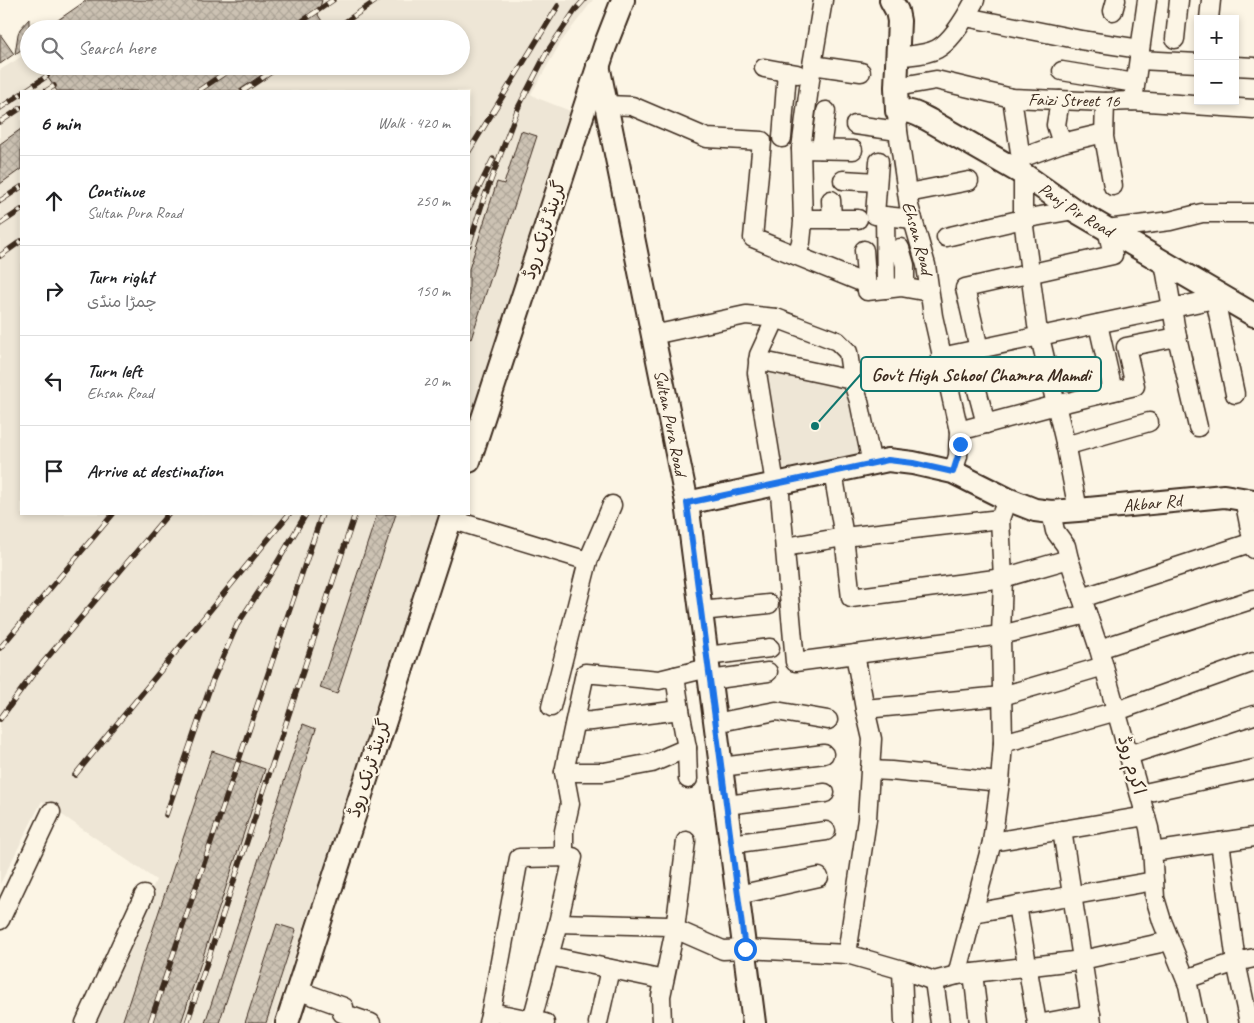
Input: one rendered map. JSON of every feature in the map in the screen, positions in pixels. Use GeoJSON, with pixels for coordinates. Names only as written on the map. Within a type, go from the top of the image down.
{"type":"FeatureCollection","features":[{"type":"Feature","properties":{"kind":"main road","name":"گرینڈ ٹرنک روڈ"},"geometry":{"type":"LineString","coordinates":[[470,458],[598,65],[624,0]]}},
{"type":"Feature","properties":{"kind":"main road","name":"Ehsan Road"},"geometry":{"type":"LineString","coordinates":[[891,0],[897,11],[899,21],[896,87],[898,121]]}},
{"type":"Feature","properties":{"kind":"main road","name":"Sultan Pura Road"},"geometry":{"type":"LineString","coordinates":[[598,65],[687,503],[754,1023]]}},
{"type":"Feature","properties":{"kind":"main road","name":"Panj Pir Road"},"geometry":{"type":"LineString","coordinates":[[898,121],[908,111],[916,113],[1019,167],[1074,210],[1164,262],[1219,298],[1254,314]]}},
{"type":"Feature","properties":{"kind":"main road","name":"Akbar Rd"},"geometry":{"type":"LineString","coordinates":[[687,503],[888,460],[913,463],[953,472],[1003,509],[1051,512],[1224,496],[1249,500]]}},
{"type":"Feature","properties":{"kind":"main road","name":"گرینڈ ٹرنک روڈ"},"geometry":{"type":"LineString","coordinates":[[287,1023],[451,516]]}},
{"type":"Feature","properties":{"kind":"street"},"geometry":{"type":"LineString","coordinates":[[797,255],[801,242],[803,219],[801,149],[811,70],[823,0]]}},
{"type":"Feature","properties":{"kind":"street"},"geometry":{"type":"LineString","coordinates":[[898,57],[937,49],[946,42],[966,17],[975,0]]}},
{"type":"Feature","properties":{"kind":"street"},"geometry":{"type":"LineString","coordinates":[[1133,101],[1147,0]]}},
{"type":"Feature","properties":{"kind":"street"},"geometry":{"type":"LineString","coordinates":[[1175,39],[1179,0]]}},
{"type":"Feature","properties":{"kind":"street"},"geometry":{"type":"LineString","coordinates":[[1210,15],[1211,0]]}},
{"type":"Feature","properties":{"kind":"street"},"geometry":{"type":"LineString","coordinates":[[966,17],[1081,40],[1139,54],[1194,62]]}},
{"type":"Feature","properties":{"kind":"street"},"geometry":{"type":"LineString","coordinates":[[1239,66],[1254,67]]}},
{"type":"Feature","properties":{"kind":"street"},"geometry":{"type":"LineString","coordinates":[[764,68],[787,72],[811,70],[861,72]]}},
{"type":"Feature","properties":{"kind":"street"},"geometry":{"type":"LineString","coordinates":[[1062,71],[1135,83]]}},
{"type":"Feature","properties":{"kind":"street"},"geometry":{"type":"LineString","coordinates":[[782,138],[787,72]]}},
{"type":"Feature","properties":{"kind":"street","name":"Faizi Street 16"},"geometry":{"type":"LineString","coordinates":[[896,87],[936,80],[1012,98],[1105,102],[1133,101],[1254,109]]}},
{"type":"Feature","properties":{"kind":"street"},"geometry":{"type":"LineString","coordinates":[[1012,98],[1023,219],[1039,336],[1056,404],[1078,510]]}},
{"type":"Feature","properties":{"kind":"street"},"geometry":{"type":"LineString","coordinates":[[1060,100],[1056,125],[1062,143]]}},
{"type":"Feature","properties":{"kind":"street"},"geometry":{"type":"LineString","coordinates":[[1105,102],[1104,134],[1113,186]]}},
{"type":"Feature","properties":{"kind":"street"},"geometry":{"type":"LineString","coordinates":[[607,105],[632,106],[707,138],[762,141],[753,238],[866,284]]}},
{"type":"Feature","properties":{"kind":"street"},"geometry":{"type":"LineString","coordinates":[[821,150],[826,111]]}},
{"type":"Feature","properties":{"kind":"street"},"geometry":{"type":"LineString","coordinates":[[855,125],[898,121]]}},
{"type":"Feature","properties":{"kind":"street","name":"Ehsan Road"},"geometry":{"type":"LineString","coordinates":[[898,121],[909,206],[926,265],[932,316],[959,431],[958,456],[953,472]]}},
{"type":"Feature","properties":{"kind":"street"},"geometry":{"type":"LineString","coordinates":[[1019,167],[1024,157],[1062,143],[1104,134]]}},
{"type":"Feature","properties":{"kind":"street"},"geometry":{"type":"LineString","coordinates":[[801,149],[853,150]]}},
{"type":"Feature","properties":{"kind":"street"},"geometry":{"type":"LineString","coordinates":[[879,161],[876,215],[913,219]]}},
{"type":"Feature","properties":{"kind":"street"},"geometry":{"type":"LineString","coordinates":[[844,180],[878,182]]}},
{"type":"Feature","properties":{"kind":"street"},"geometry":{"type":"LineString","coordinates":[[908,193],[969,181]]}},
{"type":"Feature","properties":{"kind":"street"},"geometry":{"type":"LineString","coordinates":[[831,200],[832,219]]}},
{"type":"Feature","properties":{"kind":"street"},"geometry":{"type":"LineString","coordinates":[[946,237],[1023,219],[1074,210]]}},
{"type":"Feature","properties":{"kind":"street"},"geometry":{"type":"LineString","coordinates":[[978,349],[965,288],[1113,255],[1107,229],[1170,221],[1202,213],[1254,213]]}},
{"type":"Feature","properties":{"kind":"street"},"geometry":{"type":"LineString","coordinates":[[885,216],[886,289]]}},
{"type":"Feature","properties":{"kind":"street"},"geometry":{"type":"LineString","coordinates":[[803,219],[858,219]]}},
{"type":"Feature","properties":{"kind":"street"},"geometry":{"type":"LineString","coordinates":[[900,248],[905,265],[905,288]]}},
{"type":"Feature","properties":{"kind":"street"},"geometry":{"type":"LineString","coordinates":[[864,250],[867,291],[905,288],[929,292]]}},
{"type":"Feature","properties":{"kind":"street"},"geometry":{"type":"LineString","coordinates":[[1164,262],[1177,337],[1198,427]]}},
{"type":"Feature","properties":{"kind":"street"},"geometry":{"type":"LineString","coordinates":[[942,357],[1219,298],[1235,394]]}},
{"type":"Feature","properties":{"kind":"street"},"geometry":{"type":"LineString","coordinates":[[653,335],[746,315],[776,318],[837,341],[848,352],[852,380],[860,401],[872,464]]}},
{"type":"Feature","properties":{"kind":"street"},"geometry":{"type":"LineString","coordinates":[[776,318],[759,356],[757,373],[777,483],[785,547],[794,662],[1000,635],[1085,606],[1253,546],[1249,500]]}},
{"type":"Feature","properties":{"kind":"street"},"geometry":{"type":"LineString","coordinates":[[1098,324],[1113,391]]}},
{"type":"Feature","properties":{"kind":"street"},"geometry":{"type":"LineString","coordinates":[[959,431],[1056,404],[1135,386],[1126,347],[1177,337]]}},
{"type":"Feature","properties":{"kind":"street"},"geometry":{"type":"LineString","coordinates":[[758,360],[852,380]]}},
{"type":"Feature","properties":{"kind":"street"},"geometry":{"type":"LineString","coordinates":[[978,390],[986,424]]}},
{"type":"Feature","properties":{"kind":"street"},"geometry":{"type":"LineString","coordinates":[[1065,446],[1149,422]]}},
{"type":"Feature","properties":{"kind":"street"},"geometry":{"type":"LineString","coordinates":[[833,472],[844,537],[851,598],[1003,578],[1069,559]]}},
{"type":"Feature","properties":{"kind":"street"},"geometry":{"type":"LineString","coordinates":[[551,707],[588,561],[612,505]]}},
{"type":"Feature","properties":{"kind":"street"},"geometry":{"type":"LineString","coordinates":[[785,547],[1003,509],[1003,578],[1000,635],[1003,743],[1000,782],[992,842],[973,913],[965,974],[979,1023]]}},
{"type":"Feature","properties":{"kind":"street","name":"اکرم روڈ"},"geometry":{"type":"LineString","coordinates":[[1051,512],[1055,532],[1066,546],[1117,711],[1149,828],[1155,898],[1188,985],[1196,1023]]}},
{"type":"Feature","properties":{"kind":"street"},"geometry":{"type":"LineString","coordinates":[[451,516],[588,561]]}},
{"type":"Feature","properties":{"kind":"street"},"geometry":{"type":"LineString","coordinates":[[1099,649],[1254,599]]}},
{"type":"Feature","properties":{"kind":"street"},"geometry":{"type":"LineString","coordinates":[[701,611],[769,604]]}},
{"type":"Feature","properties":{"kind":"street"},"geometry":{"type":"LineString","coordinates":[[564,858],[564,831],[570,804],[564,772],[585,672],[659,680],[708,668],[770,648]]}},
{"type":"Feature","properties":{"kind":"street"},"geometry":{"type":"LineString","coordinates":[[847,954],[867,819],[872,739],[855,654]]}},
{"type":"Feature","properties":{"kind":"street"},"geometry":{"type":"LineString","coordinates":[[1003,743],[1117,711],[1254,662]]}},
{"type":"Feature","properties":{"kind":"street"},"geometry":{"type":"LineString","coordinates":[[865,710],[1002,696],[1104,666]]}},
{"type":"Feature","properties":{"kind":"street"},"geometry":{"type":"LineString","coordinates":[[708,668],[768,672]]}},
{"type":"Feature","properties":{"kind":"street"},"geometry":{"type":"LineString","coordinates":[[675,676],[687,748],[688,779]]}},
{"type":"Feature","properties":{"kind":"street"},"geometry":{"type":"LineString","coordinates":[[575,722],[680,710]]}},
{"type":"Feature","properties":{"kind":"street"},"geometry":{"type":"LineString","coordinates":[[715,723],[776,711],[828,720]]}},
{"type":"Feature","properties":{"kind":"street"},"geometry":{"type":"LineString","coordinates":[[1129,755],[1254,715]]}},
{"type":"Feature","properties":{"kind":"street"},"geometry":{"type":"LineString","coordinates":[[564,772],[604,772],[652,763],[687,748]]}},
{"type":"Feature","properties":{"kind":"street"},"geometry":{"type":"LineString","coordinates":[[721,767],[824,754]]}},
{"type":"Feature","properties":{"kind":"street"},"geometry":{"type":"LineString","coordinates":[[1140,794],[1254,768]]}},
{"type":"Feature","properties":{"kind":"street"},"geometry":{"type":"LineString","coordinates":[[870,770],[1000,782]]}},
{"type":"Feature","properties":{"kind":"street"},"geometry":{"type":"LineString","coordinates":[[726,805],[825,793]]}},
{"type":"Feature","properties":{"kind":"street"},"geometry":{"type":"LineString","coordinates":[[0,920],[51,812]]}},
{"type":"Feature","properties":{"kind":"street"},"geometry":{"type":"LineString","coordinates":[[992,842],[1146,816]]}},
{"type":"Feature","properties":{"kind":"street"},"geometry":{"type":"LineString","coordinates":[[1043,1023],[1092,1019],[1062,830]]}},
{"type":"Feature","properties":{"kind":"street"},"geometry":{"type":"LineString","coordinates":[[731,844],[826,831]]}},
{"type":"Feature","properties":{"kind":"street"},"geometry":{"type":"LineString","coordinates":[[1152,852],[1254,836]]}},
{"type":"Feature","properties":{"kind":"street"},"geometry":{"type":"LineString","coordinates":[[662,1023],[661,996],[675,929],[686,841]]}},
{"type":"Feature","properties":{"kind":"street"},"geometry":{"type":"LineString","coordinates":[[1220,842],[1236,962],[1249,1023]]}},
{"type":"Feature","properties":{"kind":"street"},"geometry":{"type":"LineString","coordinates":[[573,857],[550,956],[539,1022],[491,1012],[489,1020],[519,858],[573,857]]}},
{"type":"Feature","properties":{"kind":"street"},"geometry":{"type":"LineString","coordinates":[[738,895],[819,877]]}},
{"type":"Feature","properties":{"kind":"street"},"geometry":{"type":"LineString","coordinates":[[973,913],[1154,882]]}},
{"type":"Feature","properties":{"kind":"street"},"geometry":{"type":"LineString","coordinates":[[85,1023],[144,895]]}},
{"type":"Feature","properties":{"kind":"street"},"geometry":{"type":"LineString","coordinates":[[1017,906],[1037,1023]]}},
{"type":"Feature","properties":{"kind":"street"},"geometry":{"type":"LineString","coordinates":[[558,923],[668,926],[723,950],[745,949],[847,954],[934,981],[965,974],[1082,960],[1170,941]]}},
{"type":"Feature","properties":{"kind":"street"},"geometry":{"type":"LineString","coordinates":[[550,956],[664,980]]}},
{"type":"Feature","properties":{"kind":"street"},"geometry":{"type":"LineString","coordinates":[[1186,979],[1254,958]]}},
{"type":"Feature","properties":{"kind":"street"},"geometry":{"type":"LineString","coordinates":[[598,1023],[610,969]]}},
{"type":"Feature","properties":{"kind":"street"},"geometry":{"type":"LineString","coordinates":[[902,970],[904,1023]]}},
{"type":"Feature","properties":{"kind":"street"},"geometry":{"type":"LineString","coordinates":[[934,981],[940,1023]]}},
{"type":"Feature","properties":{"kind":"street"},"geometry":{"type":"LineString","coordinates":[[297,990],[344,1007],[342,1013],[371,1023]]}},
{"type":"Feature","properties":{"kind":"shaded area"},"geometry":{"type":"Polygon","coordinates":[[[87,0],[593,0],[561,42],[531,94],[573,112],[470,430],[470,90],[20,90],[20,515],[442,515],[272,1023],[93,1023],[156,880],[42,801],[0,884],[0,70],[20,58],[20,75],[470,75],[470,20],[57,20],[87,0]]]}},
{"type":"Feature","properties":{"kind":"shaded area"},"geometry":{"type":"Polygon","coordinates":[[[20,29],[20,48],[17,39],[20,29]]]}},
{"type":"Feature","properties":{"kind":"shaded area"},"geometry":{"type":"Polygon","coordinates":[[[758,360],[852,380],[869,452],[773,474],[758,360]]]}},
{"type":"Feature","properties":{"kind":"building"},"geometry":{"type":"Polygon","coordinates":[[[87,0],[322,0],[318,15],[321,20],[58,20],[87,0]]]}},
{"type":"Feature","properties":{"kind":"building"},"geometry":{"type":"Polygon","coordinates":[[[20,29],[20,51],[15,54],[20,29]]]}},
{"type":"Feature","properties":{"kind":"building"},"geometry":{"type":"Polygon","coordinates":[[[0,34],[14,54],[0,64],[0,34]]]}},
{"type":"Feature","properties":{"kind":"building"},"geometry":{"type":"Polygon","coordinates":[[[46,75],[262,75],[239,90],[56,90],[46,75]]]}},
{"type":"Feature","properties":{"kind":"building"},"geometry":{"type":"Polygon","coordinates":[[[20,130],[20,170],[0,184],[0,144],[20,130]]]}},
{"type":"Feature","properties":{"kind":"building"},"geometry":{"type":"Polygon","coordinates":[[[521,131],[537,136],[471,339],[470,266],[497,182],[504,184],[521,131]]]}},
{"type":"Feature","properties":{"kind":"building"},"geometry":{"type":"Polygon","coordinates":[[[377,515],[396,515],[337,694],[320,688],[377,515]]]}},
{"type":"Feature","properties":{"kind":"building"},"geometry":{"type":"Polygon","coordinates":[[[303,724],[316,729],[219,1023],[205,1023],[303,724]]]}},
{"type":"Feature","properties":{"kind":"building"},"geometry":{"type":"Polygon","coordinates":[[[212,751],[265,769],[181,1023],[122,1023],[212,751]]]}},
{"type":"Feature","properties":{"kind":"building"},"geometry":{"type":"Polygon","coordinates":[[[277,924],[296,930],[266,1023],[245,1023],[277,924]]]}},
{"type":"Feature","properties":{"kind":"railway"},"geometry":{"type":"LineString","coordinates":[[304,20],[333,0]]}},
{"type":"Feature","properties":{"kind":"railway"},"geometry":{"type":"LineString","coordinates":[[348,20],[377,0]]}},
{"type":"Feature","properties":{"kind":"railway"},"geometry":{"type":"LineString","coordinates":[[470,242],[483,201],[518,108],[547,52],[584,0]]}},
{"type":"Feature","properties":{"kind":"railway"},"geometry":{"type":"LineString","coordinates":[[470,149],[558,6]]}},
{"type":"Feature","properties":{"kind":"railway"},"geometry":{"type":"LineString","coordinates":[[199,90],[222,75]]}},
{"type":"Feature","properties":{"kind":"railway"},"geometry":{"type":"LineString","coordinates":[[244,90],[267,75]]}},
{"type":"Feature","properties":{"kind":"railway"},"geometry":{"type":"LineString","coordinates":[[26,90],[47,76]]}},
{"type":"Feature","properties":{"kind":"railway"},"geometry":{"type":"LineString","coordinates":[[48,90],[54,86]]}},
{"type":"Feature","properties":{"kind":"railway"},"geometry":{"type":"LineString","coordinates":[[0,108],[20,95]]}},
{"type":"Feature","properties":{"kind":"railway"},"geometry":{"type":"LineString","coordinates":[[0,122],[20,109]]}},
{"type":"Feature","properties":{"kind":"railway"},"geometry":{"type":"LineString","coordinates":[[470,206],[493,159]]}},
{"type":"Feature","properties":{"kind":"railway"},"geometry":{"type":"LineString","coordinates":[[0,201],[20,188]]}},
{"type":"Feature","properties":{"kind":"railway"},"geometry":{"type":"LineString","coordinates":[[0,224],[20,211]]}},
{"type":"Feature","properties":{"kind":"railway"},"geometry":{"type":"LineString","coordinates":[[0,256],[20,242]]}},
{"type":"Feature","properties":{"kind":"railway"},"geometry":{"type":"LineString","coordinates":[[0,648],[112,515]]}},
{"type":"Feature","properties":{"kind":"railway"},"geometry":{"type":"LineString","coordinates":[[0,719],[31,677],[167,515]]}},
{"type":"Feature","properties":{"kind":"railway"},"geometry":{"type":"LineString","coordinates":[[75,775],[288,515]]}},
{"type":"Feature","properties":{"kind":"railway"},"geometry":{"type":"LineString","coordinates":[[166,815],[212,682],[237,625],[305,515]]}},
{"type":"Feature","properties":{"kind":"railway"},"geometry":{"type":"LineString","coordinates":[[150,1023],[322,515]]}},
{"type":"Feature","properties":{"kind":"railway"},"geometry":{"type":"LineString","coordinates":[[187,1023],[355,515]]}},
{"type":"Feature","properties":{"kind":"place","name":"Gov't High School Chamra Mamdi"},"geometry":{"type":"Point","coordinates":[815,426]}},
{"type":"Feature","properties":{"kind":"route"},"geometry":{"type":"LineString","coordinates":[[745,949],[687,503],[888,460],[931,466],[953,472],[960,444]]}}]}
